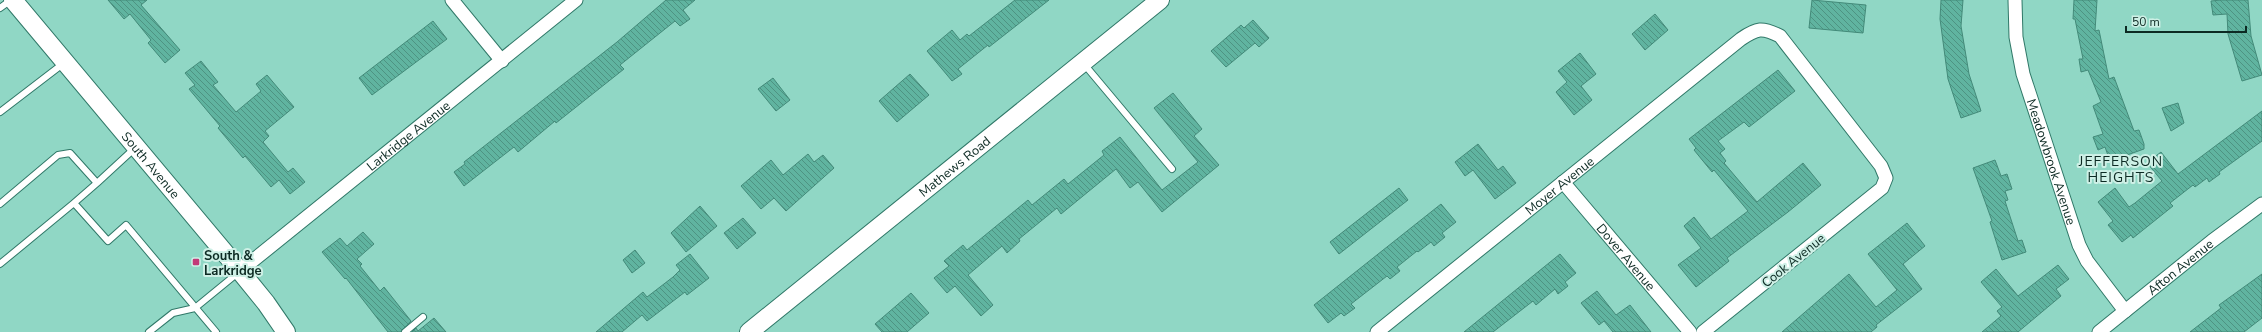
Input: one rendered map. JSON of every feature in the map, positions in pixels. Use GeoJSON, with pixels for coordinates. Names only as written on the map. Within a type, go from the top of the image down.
{"type":"FeatureCollection","features":[{"type":"Feature","properties":{"kind":"street","name":"South Avenue"},"geometry":{"type":"LineString","coordinates":[[12,0],[266,302],[286,332]]}},
{"type":"Feature","properties":{"kind":"street"},"geometry":{"type":"LineString","coordinates":[[452,0],[502,61]]}},
{"type":"Feature","properties":{"kind":"street","name":"Larkridge Avenue"},"geometry":{"type":"LineString","coordinates":[[240,271],[576,0]]}},
{"type":"Feature","properties":{"kind":"street","name":"Mathews Road"},"geometry":{"type":"LineString","coordinates":[[749,332],[1160,0]]}},
{"type":"Feature","properties":{"kind":"street","name":"Meadowbrook Avenue"},"geometry":{"type":"LineString","coordinates":[[2015,0],[2016,37],[2022,68],[2079,245],[2087,261],[2125,310]]}},
{"type":"Feature","properties":{"kind":"street","name":"Moyer Avenue"},"geometry":{"type":"LineString","coordinates":[[1377,332],[1754,30],[1768,30],[1780,36],[1881,166],[1886,178],[1882,188]]}},
{"type":"Feature","properties":{"kind":"street","name":"Dover Avenue"},"geometry":{"type":"LineString","coordinates":[[1563,182],[1690,332]]}},
{"type":"Feature","properties":{"kind":"street","name":"Cook Avenue"},"geometry":{"type":"LineString","coordinates":[[1711,330],[1882,188]]}},
{"type":"Feature","properties":{"kind":"street","name":"Afton Avenue"},"geometry":{"type":"LineString","coordinates":[[2099,332],[2212,241],[2262,204]]}},
{"type":"Feature","properties":{"kind":"lane"},"geometry":{"type":"LineString","coordinates":[[0,8],[12,0]]}},
{"type":"Feature","properties":{"kind":"lane"},"geometry":{"type":"LineString","coordinates":[[0,112],[65,62]]}},
{"type":"Feature","properties":{"kind":"lane"},"geometry":{"type":"LineString","coordinates":[[1083,62],[1172,169]]}},
{"type":"Feature","properties":{"kind":"lane"},"geometry":{"type":"LineString","coordinates":[[0,264],[74,203],[136,146]]}},
{"type":"Feature","properties":{"kind":"lane"},"geometry":{"type":"LineString","coordinates":[[0,204],[58,155],[66,152],[70,153],[97,183]]}},
{"type":"Feature","properties":{"kind":"lane"},"geometry":{"type":"LineString","coordinates":[[74,203],[108,241],[126,225],[216,332]]}},
{"type":"Feature","properties":{"kind":"lane"},"geometry":{"type":"LineString","coordinates":[[149,332],[173,313],[195,308],[240,271]]}},
{"type":"Feature","properties":{"kind":"lane"},"geometry":{"type":"LineString","coordinates":[[405,332],[423,317]]}},
{"type":"Feature","properties":{"kind":"building"},"geometry":{"type":"Polygon","coordinates":[[[108,0],[147,0],[141,5],[180,50],[165,63],[148,43],[151,40],[130,14],[124,19],[108,0]]]}},
{"type":"Feature","properties":{"kind":"building"},"geometry":{"type":"Polygon","coordinates":[[[666,0],[695,0],[683,10],[690,19],[680,26],[675,21],[620,65],[624,69],[556,123],[555,121],[518,152],[514,147],[464,186],[454,172],[465,164],[464,162],[617,42],[666,0]]]}},
{"type":"Feature","properties":{"kind":"building"},"geometry":{"type":"Polygon","coordinates":[[[1015,0],[1049,0],[958,69],[962,74],[952,81],[927,51],[952,30],[960,40],[967,34],[969,36],[1015,0]]]}},
{"type":"Feature","properties":{"kind":"building"},"geometry":{"type":"Polygon","coordinates":[[[1812,0],[1866,5],[1863,33],[1809,28],[1812,0]]]}},
{"type":"Feature","properties":{"kind":"building"},"geometry":{"type":"Polygon","coordinates":[[[1941,0],[1963,0],[1961,26],[1969,74],[1981,111],[1961,118],[1948,79],[1940,19],[1941,0]]]}},
{"type":"Feature","properties":{"kind":"building"},"geometry":{"type":"Polygon","coordinates":[[[2074,0],[2097,0],[2095,31],[2099,30],[2109,79],[2114,77],[2134,131],[2139,130],[2144,144],[2144,149],[2110,161],[2105,147],[2098,150],[2093,137],[2103,134],[2093,106],[2101,102],[2088,70],[2081,72],[2079,59],[2083,59],[2075,19],[2073,19],[2074,0]]]}},
{"type":"Feature","properties":{"kind":"building"},"geometry":{"type":"Polygon","coordinates":[[[2248,0],[2251,36],[2262,75],[2242,81],[2228,34],[2227,14],[2213,15],[2211,1],[2248,0]]]}},
{"type":"Feature","properties":{"kind":"building"},"geometry":{"type":"Polygon","coordinates":[[[1655,14],[1668,30],[1645,50],[1632,34],[1655,14]]]}},
{"type":"Feature","properties":{"kind":"building"},"geometry":{"type":"Polygon","coordinates":[[[1253,20],[1269,38],[1259,47],[1255,43],[1226,67],[1211,51],[1241,25],[1244,28],[1253,20]]]}},
{"type":"Feature","properties":{"kind":"building"},"geometry":{"type":"Polygon","coordinates":[[[433,21],[447,39],[372,95],[359,78],[433,21]]]}},
{"type":"Feature","properties":{"kind":"building"},"geometry":{"type":"Polygon","coordinates":[[[1580,53],[1596,74],[1581,86],[1592,100],[1574,115],[1556,92],[1567,82],[1558,71],[1580,53]]]}},
{"type":"Feature","properties":{"kind":"building"},"geometry":{"type":"Polygon","coordinates":[[[201,61],[218,82],[213,85],[236,112],[261,91],[256,84],[267,75],[294,107],[265,131],[269,136],[263,142],[288,172],[293,168],[305,182],[290,194],[279,180],[271,187],[245,156],[243,158],[218,128],[220,126],[189,89],[195,85],[185,73],[201,61]]]}},
{"type":"Feature","properties":{"kind":"building"},"geometry":{"type":"Polygon","coordinates":[[[1778,70],[1795,91],[1749,127],[1744,122],[1718,141],[1725,149],[1720,153],[1726,161],[1724,163],[1757,202],[1803,163],[1821,185],[1727,258],[1729,261],[1696,287],[1678,265],[1701,248],[1684,226],[1694,217],[1711,239],[1748,211],[1714,170],[1712,172],[1694,150],[1696,148],[1689,139],[1778,70]]]}},
{"type":"Feature","properties":{"kind":"building"},"geometry":{"type":"Polygon","coordinates":[[[910,74],[929,95],[897,122],[879,101],[910,74]]]}},
{"type":"Feature","properties":{"kind":"building"},"geometry":{"type":"Polygon","coordinates":[[[773,78],[790,100],[776,111],[758,89],[773,78]]]}},
{"type":"Feature","properties":{"kind":"building"},"geometry":{"type":"Polygon","coordinates":[[[1173,93],[1202,129],[1194,136],[1219,165],[1162,212],[1138,182],[1130,188],[1116,169],[1061,214],[1057,208],[1019,239],[1020,241],[1007,253],[1002,246],[968,275],[993,305],[981,316],[955,286],[947,293],[934,278],[949,266],[944,261],[963,245],[967,250],[1028,200],[1032,205],[1064,179],[1068,184],[1104,155],[1102,151],[1120,137],[1162,190],[1198,162],[1154,108],[1173,93]]]}},
{"type":"Feature","properties":{"kind":"building"},"geometry":{"type":"Polygon","coordinates":[[[2178,103],[2184,123],[2171,131],[2162,108],[2178,103]]]}},
{"type":"Feature","properties":{"kind":"building"},"geometry":{"type":"Polygon","coordinates":[[[2262,111],[2262,141],[2219,172],[2220,174],[2209,182],[2207,178],[2195,187],[2193,185],[2170,203],[2173,206],[2133,238],[2131,235],[2122,242],[2108,225],[2113,221],[2098,202],[2115,188],[2129,207],[2162,181],[2147,163],[2161,152],[2178,174],[2262,111]]]}},
{"type":"Feature","properties":{"kind":"building"},"geometry":{"type":"Polygon","coordinates":[[[1478,144],[1498,170],[1503,166],[1516,183],[1495,199],[1473,170],[1465,176],[1455,162],[1478,144]]]}},
{"type":"Feature","properties":{"kind":"building"},"geometry":{"type":"Polygon","coordinates":[[[808,154],[814,162],[823,155],[834,168],[786,211],[774,198],[761,209],[741,186],[771,160],[783,175],[808,154]]]}},
{"type":"Feature","properties":{"kind":"building"},"geometry":{"type":"Polygon","coordinates":[[[1995,160],[2001,176],[2007,174],[2012,189],[2005,191],[2008,200],[2005,201],[2018,241],[2022,240],[2026,252],[2002,260],[1990,222],[1992,221],[1973,168],[1995,160]]]}},
{"type":"Feature","properties":{"kind":"building"},"geometry":{"type":"Polygon","coordinates":[[[1399,188],[1408,200],[1339,254],[1330,242],[1399,188]]]}},
{"type":"Feature","properties":{"kind":"building"},"geometry":{"type":"Polygon","coordinates":[[[1441,204],[1456,222],[1442,233],[1445,237],[1434,246],[1431,242],[1418,252],[1417,251],[1397,267],[1400,271],[1390,279],[1387,276],[1351,304],[1355,308],[1344,316],[1341,313],[1328,323],[1314,305],[1441,204]]]}},
{"type":"Feature","properties":{"kind":"building"},"geometry":{"type":"Polygon","coordinates":[[[700,206],[717,226],[686,252],[671,233],[700,206]]]}},
{"type":"Feature","properties":{"kind":"building"},"geometry":{"type":"Polygon","coordinates":[[[743,218],[756,233],[737,249],[724,233],[743,218]]]}},
{"type":"Feature","properties":{"kind":"building"},"geometry":{"type":"Polygon","coordinates":[[[1907,223],[1925,246],[1903,264],[1922,289],[1876,325],[1877,327],[1871,332],[1782,332],[1849,274],[1876,307],[1897,290],[1868,254],[1907,223]]]}},
{"type":"Feature","properties":{"kind":"building"},"geometry":{"type":"Polygon","coordinates":[[[363,232],[374,244],[357,259],[362,264],[360,266],[380,291],[384,287],[411,321],[401,332],[388,332],[346,278],[345,279],[322,252],[340,238],[347,246],[363,232]]]}},
{"type":"Feature","properties":{"kind":"building"},"geometry":{"type":"Polygon","coordinates":[[[635,250],[645,263],[632,273],[623,260],[635,250]]]}},
{"type":"Feature","properties":{"kind":"building"},"geometry":{"type":"Polygon","coordinates":[[[690,254],[709,278],[687,295],[685,292],[647,321],[642,315],[622,332],[596,332],[643,292],[647,297],[673,277],[680,270],[676,265],[690,254]]]}},
{"type":"Feature","properties":{"kind":"building"},"geometry":{"type":"Polygon","coordinates":[[[1560,254],[1576,273],[1565,282],[1568,286],[1558,294],[1555,289],[1536,305],[1533,301],[1493,332],[1464,332],[1560,254]]]}},
{"type":"Feature","properties":{"kind":"building"},"geometry":{"type":"Polygon","coordinates":[[[2058,265],[2069,279],[2056,289],[2061,296],[2018,332],[1982,332],[2001,316],[1997,311],[2002,307],[1981,282],[1996,269],[2018,296],[2058,265]]]}},
{"type":"Feature","properties":{"kind":"building"},"geometry":{"type":"Polygon","coordinates":[[[2262,274],[2262,318],[2244,332],[2190,332],[2221,308],[2219,305],[2262,274]]]}},
{"type":"Feature","properties":{"kind":"building"},"geometry":{"type":"Polygon","coordinates":[[[1597,291],[1616,315],[1630,305],[1651,332],[1613,332],[1604,321],[1599,325],[1581,303],[1597,291]]]}},
{"type":"Feature","properties":{"kind":"building"},"geometry":{"type":"Polygon","coordinates":[[[911,293],[929,313],[907,332],[882,332],[875,324],[911,293]]]}},
{"type":"Feature","properties":{"kind":"building"},"geometry":{"type":"Polygon","coordinates":[[[434,318],[446,332],[412,332],[416,328],[418,331],[434,318]]]}},
{"type":"Feature","properties":{"kind":"place","name":"South & Larkridge"},"geometry":{"type":"Point","coordinates":[196,262]}},
{"type":"Feature","properties":{"kind":"district","name":"JEFFERSON HEIGHTS"},"geometry":{"type":"Point","coordinates":[2121,170]}}]}
